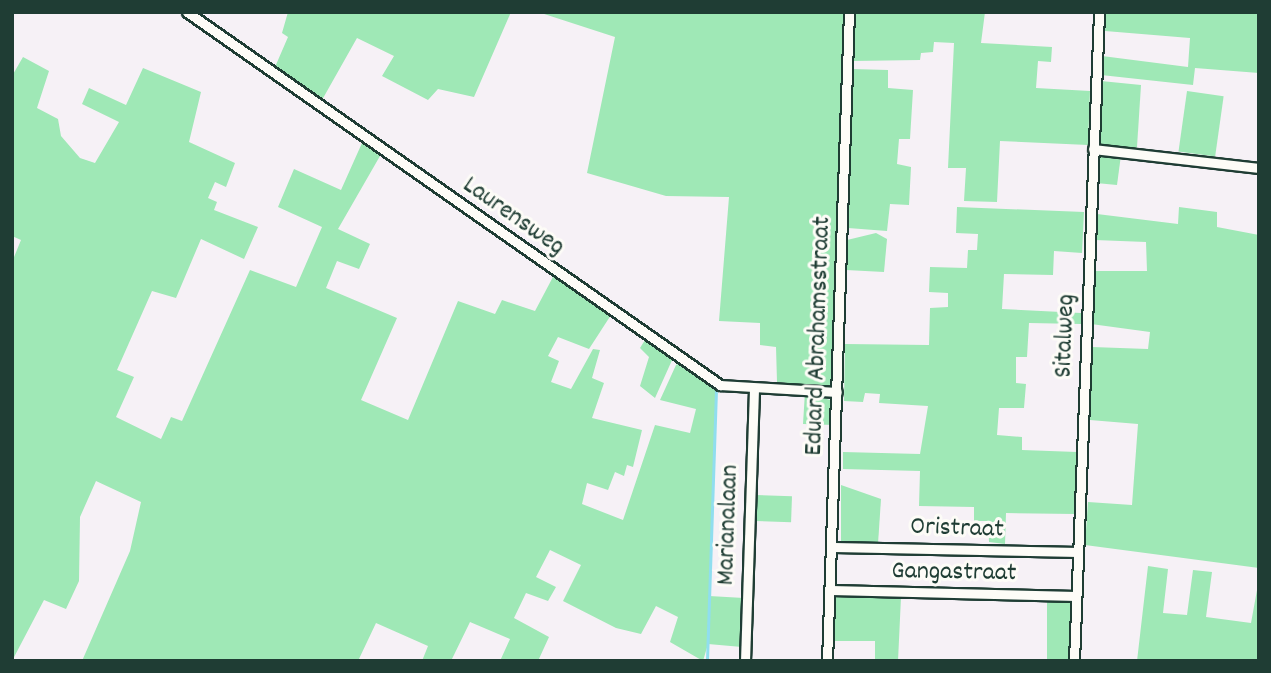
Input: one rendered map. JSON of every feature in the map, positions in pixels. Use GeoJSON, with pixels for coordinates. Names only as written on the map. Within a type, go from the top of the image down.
{"type":"FeatureCollection","features":[{"type":"Feature","properties":{"kind":"street","name":"Laurensweg"},"geometry":{"type":"LineString","coordinates":[[187,12],[709,378],[754,390],[838,393]]}},
{"type":"Feature","properties":{"kind":"street","name":"Eduard Abrahamsstraat"},"geometry":{"type":"LineString","coordinates":[[827,661],[834,547],[849,12]]}},
{"type":"Feature","properties":{"kind":"street","name":"Sitalweg"},"geometry":{"type":"LineString","coordinates":[[1074,661],[1100,12]]}},
{"type":"Feature","properties":{"kind":"street"},"geometry":{"type":"LineString","coordinates":[[1093,149],[1259,168]]}},
{"type":"Feature","properties":{"kind":"street","name":"Marianalaan"},"geometry":{"type":"LineString","coordinates":[[746,661],[754,390]]}},
{"type":"Feature","properties":{"kind":"street","name":"Oristraat"},"geometry":{"type":"LineString","coordinates":[[834,547],[1078,551]]}},
{"type":"Feature","properties":{"kind":"street","name":"Gangastraat"},"geometry":{"type":"LineString","coordinates":[[831,590],[1076,596]]}},
{"type":"Feature","properties":{"kind":"green space"},"geometry":{"type":"Polygon","coordinates":[[[288,12],[511,12],[474,97],[438,89],[428,100],[382,76],[394,56],[357,38],[322,100],[275,67],[288,37],[282,33],[288,12]]]}},
{"type":"Feature","properties":{"kind":"green space"},"geometry":{"type":"Polygon","coordinates":[[[538,12],[846,12],[833,382],[827,387],[777,382],[776,347],[760,345],[760,323],[719,321],[729,197],[666,196],[587,173],[615,37],[538,12]]]}},
{"type":"Feature","properties":{"kind":"green space"},"geometry":{"type":"Polygon","coordinates":[[[853,12],[985,12],[981,43],[1052,47],[1051,62],[1038,61],[1036,88],[1090,91],[1088,145],[1000,141],[997,202],[964,201],[966,168],[948,168],[954,43],[934,42],[933,52],[921,53],[920,60],[853,61],[853,12]]]}},
{"type":"Feature","properties":{"kind":"green space"},"geometry":{"type":"Polygon","coordinates":[[[1106,12],[1259,12],[1259,73],[1195,68],[1193,85],[1101,75],[1102,56],[1188,67],[1190,38],[1105,31],[1106,12]]]}},
{"type":"Feature","properties":{"kind":"green space"},"geometry":{"type":"Polygon","coordinates":[[[23,57],[49,71],[37,108],[58,119],[61,136],[80,158],[95,163],[119,122],[82,104],[89,88],[126,105],[143,68],[201,92],[189,142],[235,163],[226,187],[215,182],[208,198],[217,202],[214,210],[258,227],[244,259],[201,239],[176,298],[152,291],[117,370],[134,377],[116,417],[161,439],[171,417],[182,421],[250,270],[296,287],[322,227],[278,207],[294,169],[341,190],[362,143],[380,156],[338,229],[370,244],[359,269],[337,261],[326,288],[397,318],[361,400],[408,420],[458,301],[495,314],[502,300],[535,311],[554,275],[611,315],[589,349],[558,337],[548,356],[559,361],[551,382],[571,389],[593,349],[600,350],[592,378],[604,383],[592,418],[642,430],[633,467],[627,465],[624,476],[615,472],[608,490],[587,483],[582,504],[623,520],[655,425],[690,433],[696,409],[660,400],[676,365],[681,362],[716,386],[709,596],[744,598],[742,647],[708,644],[703,661],[670,642],[678,617],[656,606],[641,634],[616,628],[563,601],[581,565],[550,550],[536,577],[556,587],[548,601],[526,593],[514,618],[549,637],[538,661],[500,661],[510,639],[470,622],[451,661],[422,661],[428,646],[376,623],[358,661],[82,661],[130,551],[141,502],[96,481],[80,517],[79,581],[66,609],[44,600],[12,661],[12,262],[21,240],[12,236],[12,76],[23,57]]]}},
{"type":"Feature","properties":{"kind":"green space"},"geometry":{"type":"Polygon","coordinates":[[[852,69],[888,70],[888,88],[913,90],[910,139],[899,139],[897,164],[911,167],[909,205],[890,204],[887,231],[848,228],[852,69]]]}},
{"type":"Feature","properties":{"kind":"green space"},"geometry":{"type":"Polygon","coordinates":[[[1101,81],[1141,85],[1137,147],[1130,151],[1098,143],[1101,81]]]}},
{"type":"Feature","properties":{"kind":"green space"},"geometry":{"type":"Polygon","coordinates":[[[1187,91],[1224,96],[1215,157],[1179,151],[1187,91]]]}},
{"type":"Feature","properties":{"kind":"green space"},"geometry":{"type":"Polygon","coordinates":[[[1121,155],[1117,185],[1096,183],[1097,156],[1121,155]]]}},
{"type":"Feature","properties":{"kind":"green space"},"geometry":{"type":"Polygon","coordinates":[[[957,207],[1084,212],[1082,253],[1054,251],[1053,275],[1004,274],[1002,309],[1081,313],[1081,324],[1029,323],[1027,357],[1016,357],[1016,383],[1026,384],[1024,408],[999,408],[997,435],[1022,437],[1022,450],[1077,452],[1075,514],[1006,513],[1005,544],[989,542],[988,521],[974,521],[974,507],[919,506],[920,471],[843,469],[843,452],[920,454],[928,406],[879,403],[880,394],[865,393],[863,402],[844,401],[845,344],[929,345],[930,308],[948,307],[948,293],[929,292],[930,267],[967,268],[968,250],[977,250],[978,234],[956,233],[957,207]]]}},
{"type":"Feature","properties":{"kind":"green space"},"geometry":{"type":"Polygon","coordinates":[[[1179,207],[1217,212],[1217,227],[1259,235],[1259,568],[1085,545],[1088,502],[1132,505],[1138,424],[1090,420],[1092,347],[1148,349],[1150,332],[1091,324],[1094,271],[1147,271],[1146,242],[1095,240],[1097,214],[1178,224],[1179,207]]]}},
{"type":"Feature","properties":{"kind":"green space"},"geometry":{"type":"Polygon","coordinates":[[[876,233],[887,239],[884,272],[846,270],[847,240],[876,233]]]}},
{"type":"Feature","properties":{"kind":"green space"},"geometry":{"type":"Polygon","coordinates":[[[645,340],[673,358],[655,398],[640,386],[649,357],[640,348],[645,340]]]}},
{"type":"Feature","properties":{"kind":"green space"},"geometry":{"type":"Polygon","coordinates":[[[805,392],[833,401],[834,425],[803,424],[805,392]]]}},
{"type":"Feature","properties":{"kind":"green space"},"geometry":{"type":"Polygon","coordinates":[[[841,485],[881,499],[878,544],[841,543],[841,485]]]}},
{"type":"Feature","properties":{"kind":"green space"},"geometry":{"type":"Polygon","coordinates":[[[756,495],[792,496],[791,522],[755,521],[756,495]]]}},
{"type":"Feature","properties":{"kind":"green space"},"geometry":{"type":"Polygon","coordinates":[[[1148,566],[1168,569],[1163,613],[1187,615],[1193,570],[1212,572],[1206,617],[1251,623],[1259,579],[1259,661],[1137,661],[1148,566]]]}},
{"type":"Feature","properties":{"kind":"green space"},"geometry":{"type":"Polygon","coordinates":[[[834,594],[901,597],[898,661],[875,661],[875,641],[832,641],[834,594]]]}},
{"type":"Feature","properties":{"kind":"green space"},"geometry":{"type":"Polygon","coordinates":[[[1047,601],[1072,601],[1072,661],[1047,661],[1047,601]]]}},
{"type":"Feature","properties":{"kind":"waterway"},"geometry":{"type":"LineString","coordinates":[[707,661],[716,386]]}}]}
